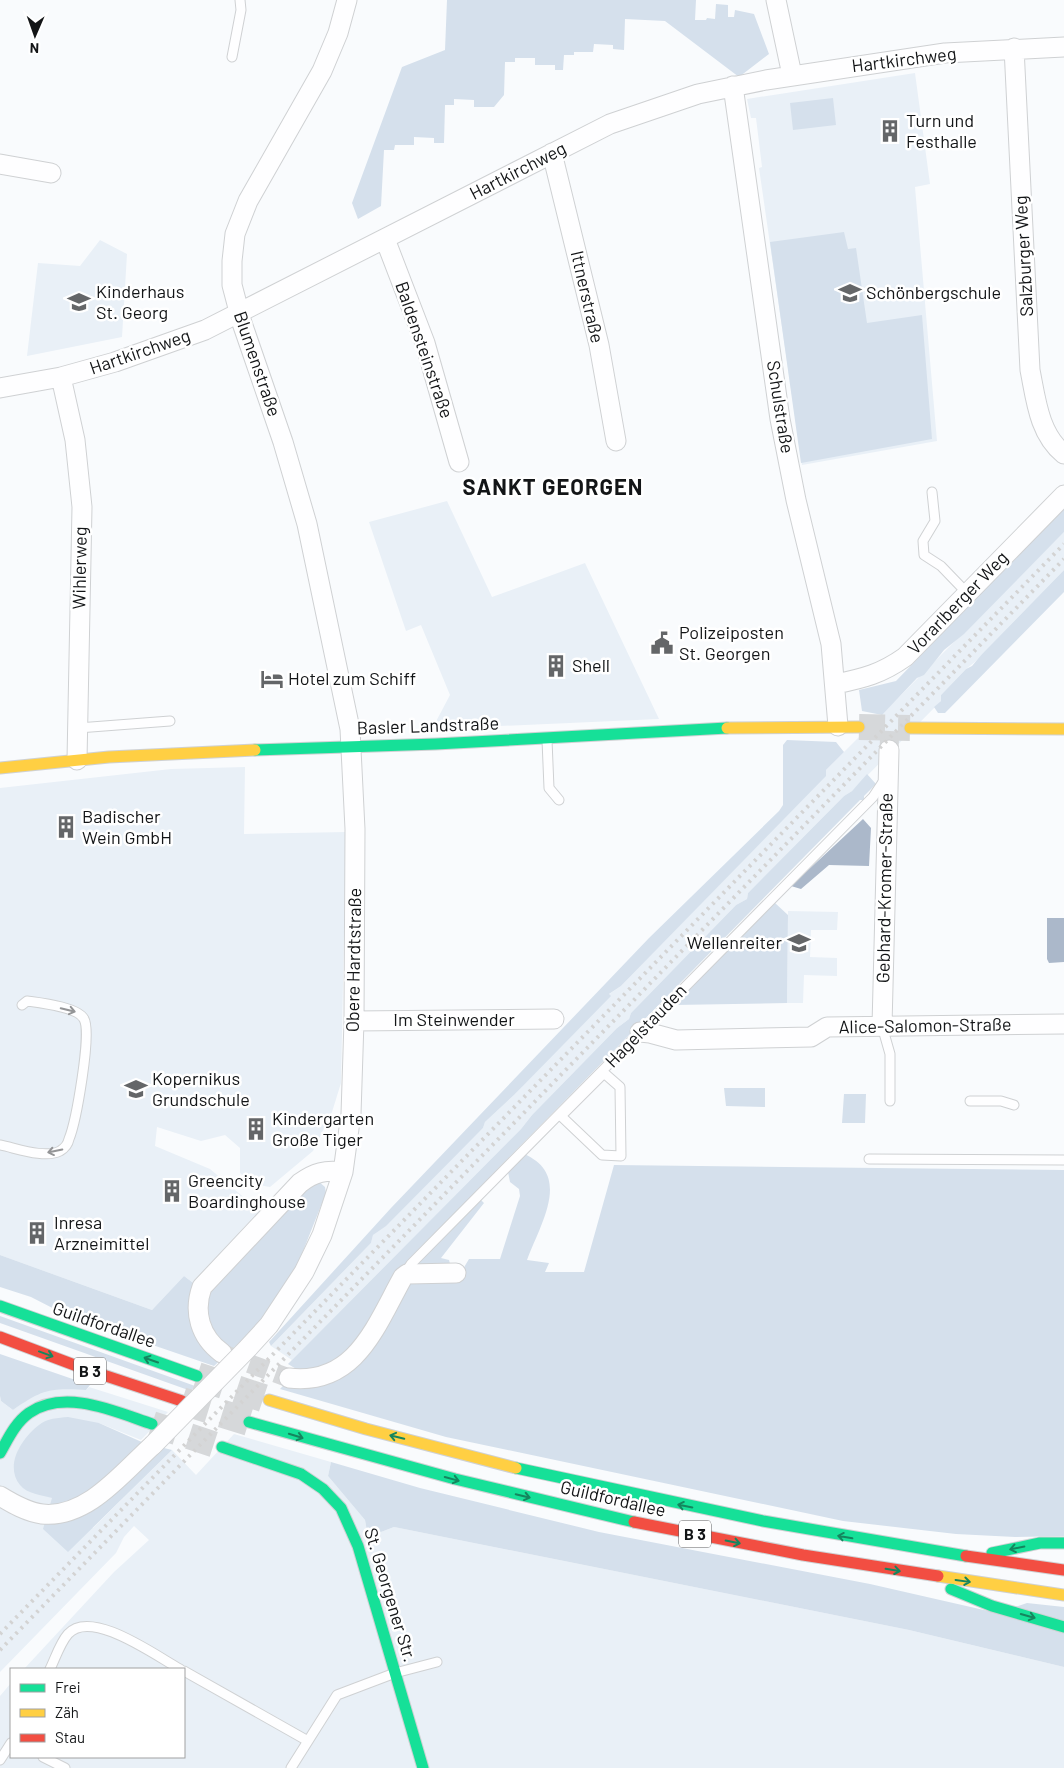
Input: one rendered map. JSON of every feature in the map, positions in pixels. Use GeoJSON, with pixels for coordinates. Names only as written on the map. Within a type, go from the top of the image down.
{"type":"FeatureCollection","features":[{"type":"Feature","properties":{"kind":"main road","name":"Basler Landstraße"},"geometry":{"type":"LineString","coordinates":[[0,768],[207,750],[547,738],[741,727],[859,727]]}},
{"type":"Feature","properties":{"kind":"main road"},"geometry":{"type":"LineString","coordinates":[[910,728],[1064,730]]}},
{"type":"Feature","properties":{"kind":"main road","name":"Guildfordallee"},"geometry":{"type":"LineString","coordinates":[[0,1306],[197,1376]]}},
{"type":"Feature","properties":{"kind":"main road","name":"B 3"},"geometry":{"type":"LineString","coordinates":[[0,1337],[85,1369],[182,1401]]}},
{"type":"Feature","properties":{"kind":"main road"},"geometry":{"type":"LineString","coordinates":[[0,1453],[17,1424],[33,1412],[64,1400],[86,1403],[152,1424]]}},
{"type":"Feature","properties":{"kind":"main road","name":"Guildfordallee"},"geometry":{"type":"LineString","coordinates":[[269,1400],[353,1426],[666,1502],[798,1529],[1064,1570]]}},
{"type":"Feature","properties":{"kind":"main road","name":"Guildfordallee"},"geometry":{"type":"LineString","coordinates":[[249,1422],[352,1453],[476,1486],[634,1522],[801,1555],[915,1574],[1064,1595]]}},
{"type":"Feature","properties":{"kind":"main road","name":"St. Georgener Str."},"geometry":{"type":"LineString","coordinates":[[222,1448],[292,1469],[328,1493],[340,1508],[356,1540],[412,1736],[423,1768]]}},
{"type":"Feature","properties":{"kind":"main road","name":"B 3"},"geometry":{"type":"LineString","coordinates":[[971,1557],[1040,1543],[1064,1542]]}},
{"type":"Feature","properties":{"kind":"main road"},"geometry":{"type":"LineString","coordinates":[[915,1574],[992,1606],[1064,1626]]}},
{"type":"Feature","properties":{"kind":"street","name":"Blumenstraße"},"geometry":{"type":"LineString","coordinates":[[347,0],[338,33],[322,70],[248,201],[235,234],[232,284],[239,312],[283,442],[307,524],[352,746]]}},
{"type":"Feature","properties":{"kind":"street"},"geometry":{"type":"LineString","coordinates":[[776,0],[792,76]]}},
{"type":"Feature","properties":{"kind":"street","name":"Hartkirchweg"},"geometry":{"type":"LineString","coordinates":[[0,388],[61,377],[165,346],[239,312],[610,124],[662,105],[732,86],[792,76],[945,54],[1014,48],[1064,47]]}},
{"type":"Feature","properties":{"kind":"street","name":"Salzburger Weg"},"geometry":{"type":"LineString","coordinates":[[1014,48],[1030,370],[1040,421],[1064,454]]}},
{"type":"Feature","properties":{"kind":"street","name":"Schulstraße"},"geometry":{"type":"LineString","coordinates":[[732,86],[780,419],[796,500],[831,644],[836,684],[838,726]]}},
{"type":"Feature","properties":{"kind":"street","name":"Ittnerstraße"},"geometry":{"type":"LineString","coordinates":[[552,153],[599,345],[616,441]]}},
{"type":"Feature","properties":{"kind":"street"},"geometry":{"type":"LineString","coordinates":[[0,164],[51,173]]}},
{"type":"Feature","properties":{"kind":"street","name":"Baldensteinstraße"},"geometry":{"type":"LineString","coordinates":[[385,238],[425,343],[459,462]]}},
{"type":"Feature","properties":{"kind":"street","name":"Wihlerweg"},"geometry":{"type":"LineString","coordinates":[[61,377],[75,440],[82,507],[77,760]]}},
{"type":"Feature","properties":{"kind":"street","name":"Vorarlberger Weg"},"geometry":{"type":"LineString","coordinates":[[836,684],[872,676],[886,670],[905,657],[1064,494]]}},
{"type":"Feature","properties":{"kind":"street","name":"Obere Hardtstraße"},"geometry":{"type":"LineString","coordinates":[[0,1496],[26,1510],[43,1514],[80,1506],[96,1497],[153,1445],[268,1325],[304,1272],[322,1235],[343,1172],[351,1114],[356,844],[352,746]]}},
{"type":"Feature","properties":{"kind":"street","name":"Gebhard-Kromer-Straße"},"geometry":{"type":"LineString","coordinates":[[882,1026],[889,750]]}},
{"type":"Feature","properties":{"kind":"street","name":"Im Steinwender"},"geometry":{"type":"LineString","coordinates":[[354,1021],[554,1019]]}},
{"type":"Feature","properties":{"kind":"street","name":"Alice-Salomon-Straße"},"geometry":{"type":"LineString","coordinates":[[640,1032],[650,1032],[676,1040],[811,1037],[827,1027],[1064,1024]]}},
{"type":"Feature","properties":{"kind":"street"},"geometry":{"type":"LineString","coordinates":[[222,1353],[208,1340],[199,1321],[198,1297],[202,1287],[300,1183],[312,1174],[328,1170],[343,1172]]}},
{"type":"Feature","properties":{"kind":"street"},"geometry":{"type":"LineString","coordinates":[[407,1270],[415,1273],[456,1273]]}},
{"type":"Feature","properties":{"kind":"street","name":"Hagelstauden"},"geometry":{"type":"LineString","coordinates":[[289,1378],[315,1380],[346,1365],[361,1351],[407,1270]]}},
{"type":"Feature","properties":{"kind":"lane"},"geometry":{"type":"LineString","coordinates":[[232,57],[241,10],[240,0]]}},
{"type":"Feature","properties":{"kind":"lane"},"geometry":{"type":"LineString","coordinates":[[932,492],[935,521],[923,541],[924,555],[941,566],[967,594]]}},
{"type":"Feature","properties":{"kind":"lane"},"geometry":{"type":"LineString","coordinates":[[78,728],[170,721]]}},
{"type":"Feature","properties":{"kind":"lane"},"geometry":{"type":"LineString","coordinates":[[547,738],[549,788],[559,800]]}},
{"type":"Feature","properties":{"kind":"lane","name":"Hagelstauden"},"geometry":{"type":"LineString","coordinates":[[407,1270],[873,797],[888,775]]}},
{"type":"Feature","properties":{"kind":"lane"},"geometry":{"type":"LineString","coordinates":[[0,1145],[41,1152],[56,1153],[63,1150],[72,1132],[88,1037],[84,1018],[76,1011],[27,1001],[22,1006]]}},
{"type":"Feature","properties":{"kind":"lane"},"geometry":{"type":"LineString","coordinates":[[882,1026],[890,1054],[890,1101]]}},
{"type":"Feature","properties":{"kind":"lane"},"geometry":{"type":"LineString","coordinates":[[604,1073],[620,1087],[621,1156],[602,1155],[561,1116],[604,1073]]}},
{"type":"Feature","properties":{"kind":"lane"},"geometry":{"type":"LineString","coordinates":[[970,1101],[1001,1101],[1014,1104]]}},
{"type":"Feature","properties":{"kind":"lane"},"geometry":{"type":"LineString","coordinates":[[869,1159],[1064,1160]]}},
{"type":"Feature","properties":{"kind":"lane"},"geometry":{"type":"LineString","coordinates":[[51,1668],[68,1634],[86,1625],[109,1630],[178,1668]]}},
{"type":"Feature","properties":{"kind":"lane"},"geometry":{"type":"LineString","coordinates":[[291,1768],[337,1695],[395,1673],[436,1662]]}},
{"type":"Feature","properties":{"kind":"lane"},"geometry":{"type":"LineString","coordinates":[[185,1673],[308,1741]]}},
{"type":"Feature","properties":{"kind":"lane"},"geometry":{"type":"LineString","coordinates":[[0,1760],[10,1745]]}},
{"type":"Feature","properties":{"kind":"lane"},"geometry":{"type":"LineString","coordinates":[[45,1758],[65,1768]]}},
{"type":"Feature","properties":{"kind":"shaded area"},"geometry":{"type":"Polygon","coordinates":[[[447,0],[696,0],[695,20],[715,19],[716,4],[728,5],[728,17],[734,17],[735,10],[754,14],[769,54],[739,77],[665,21],[625,19],[624,50],[613,49],[613,45],[594,44],[593,52],[574,52],[574,55],[564,55],[563,70],[555,70],[555,65],[535,65],[535,58],[515,58],[515,62],[505,62],[504,95],[494,107],[474,107],[474,100],[454,99],[454,105],[445,105],[444,143],[434,143],[434,138],[414,137],[414,145],[395,145],[394,150],[384,150],[381,206],[358,219],[352,203],[402,67],[445,50],[447,0]]]}},
{"type":"Feature","properties":{"kind":"shaded area","name":"Schönbergschule"},"geometry":{"type":"Polygon","coordinates":[[[915,73],[930,184],[915,187],[937,441],[802,465],[759,168],[762,167],[756,118],[751,118],[747,99],[915,73]]]}},
{"type":"Feature","properties":{"kind":"shaded area"},"geometry":{"type":"Polygon","coordinates":[[[833,98],[836,125],[793,130],[790,103],[833,98]]]}},
{"type":"Feature","properties":{"kind":"shaded area"},"geometry":{"type":"Polygon","coordinates":[[[844,232],[848,249],[856,248],[867,323],[922,315],[932,439],[801,463],[770,242],[844,232]]]}},
{"type":"Feature","properties":{"kind":"shaded area","name":"Kinderhaus St. Georg"},"geometry":{"type":"Polygon","coordinates":[[[100,240],[127,254],[122,337],[27,356],[38,263],[80,266],[100,240]]]}},
{"type":"Feature","properties":{"kind":"shaded area"},"geometry":{"type":"Polygon","coordinates":[[[447,501],[492,597],[585,563],[659,719],[432,729],[450,695],[421,625],[406,631],[369,522],[447,501]]]}},
{"type":"Feature","properties":{"kind":"shaded area"},"geometry":{"type":"Polygon","coordinates":[[[1064,507],[1064,532],[964,634],[944,650],[924,675],[917,678],[882,715],[862,711],[859,690],[896,681],[1064,507]]]}},
{"type":"Feature","properties":{"kind":"shaded area"},"geometry":{"type":"Polygon","coordinates":[[[1064,532],[1064,570],[980,658],[966,669],[941,695],[941,701],[748,893],[747,899],[736,905],[631,1013],[629,1019],[617,1028],[532,1115],[521,1129],[292,1360],[271,1346],[371,1243],[373,1235],[483,1128],[485,1122],[514,1095],[608,995],[621,986],[825,776],[826,770],[1064,532]]]}},
{"type":"Feature","properties":{"kind":"shaded area"},"geometry":{"type":"Polygon","coordinates":[[[1064,570],[1064,592],[945,713],[938,713],[934,707],[941,701],[941,695],[966,669],[972,666],[1064,570]]]}},
{"type":"Feature","properties":{"kind":"shaded area"},"geometry":{"type":"Polygon","coordinates":[[[787,740],[836,742],[844,752],[826,770],[826,776],[621,986],[609,994],[611,996],[485,1122],[483,1128],[386,1226],[373,1235],[371,1243],[271,1346],[269,1342],[391,1208],[649,938],[779,811],[783,805],[783,745],[787,740]]]}},
{"type":"Feature","properties":{"kind":"shaded area"},"geometry":{"type":"Polygon","coordinates":[[[245,767],[244,834],[346,832],[341,1083],[332,1112],[313,1151],[270,1187],[252,1184],[240,1173],[240,1148],[225,1135],[201,1141],[157,1127],[155,1146],[210,1169],[271,1220],[196,1285],[184,1276],[152,1310],[0,1255],[0,788],[171,769],[245,767]]]}},
{"type":"Feature","properties":{"kind":"shaded area"},"geometry":{"type":"Polygon","coordinates":[[[867,774],[876,784],[864,796],[864,800],[860,800],[474,1193],[484,1203],[441,1258],[449,1260],[451,1268],[463,1269],[469,1259],[500,1259],[520,1196],[519,1189],[510,1182],[508,1172],[524,1154],[539,1163],[547,1174],[550,1187],[545,1216],[527,1260],[549,1263],[545,1272],[584,1272],[614,1165],[1064,1170],[1064,1536],[1015,1537],[956,1534],[843,1521],[446,1437],[280,1389],[298,1370],[288,1364],[521,1129],[532,1115],[617,1028],[629,1019],[631,1013],[736,905],[747,899],[748,893],[867,774]]]}},
{"type":"Feature","properties":{"kind":"shaded area"},"geometry":{"type":"Polygon","coordinates":[[[775,903],[788,915],[787,1003],[674,1005],[775,903]]]}},
{"type":"Feature","properties":{"kind":"shaded area","name":"Wellenreiter"},"geometry":{"type":"Polygon","coordinates":[[[788,911],[838,912],[837,930],[811,930],[810,957],[837,958],[837,976],[804,975],[803,1003],[787,1003],[788,911]]]}},
{"type":"Feature","properties":{"kind":"shaded area"},"geometry":{"type":"Polygon","coordinates":[[[724,1088],[765,1088],[765,1107],[726,1106],[724,1088]]]}},
{"type":"Feature","properties":{"kind":"shaded area"},"geometry":{"type":"Polygon","coordinates":[[[844,1094],[866,1094],[865,1123],[842,1123],[844,1094]]]}},
{"type":"Feature","properties":{"kind":"shaded area"},"geometry":{"type":"Polygon","coordinates":[[[318,1181],[325,1187],[326,1193],[292,1279],[268,1316],[214,1366],[68,1316],[31,1297],[0,1287],[0,1255],[152,1310],[184,1276],[196,1285],[307,1185],[318,1181]]]}},
{"type":"Feature","properties":{"kind":"shaded area"},"geometry":{"type":"Polygon","coordinates":[[[0,1316],[195,1386],[191,1391],[0,1323],[0,1316]]]}},
{"type":"Feature","properties":{"kind":"shaded area"},"geometry":{"type":"Polygon","coordinates":[[[0,1354],[90,1385],[86,1390],[64,1389],[47,1391],[13,1410],[1,1401],[0,1354]]]}},
{"type":"Feature","properties":{"kind":"shaded area"},"geometry":{"type":"Polygon","coordinates":[[[89,1387],[168,1412],[141,1440],[99,1423],[29,1491],[53,1498],[93,1528],[172,1450],[196,1475],[234,1434],[331,1462],[328,1476],[365,1520],[368,1537],[394,1527],[909,1630],[1064,1667],[1064,1768],[0,1768],[0,1696],[10,1684],[10,1758],[185,1758],[185,1668],[25,1668],[114,1572],[149,1540],[134,1526],[124,1537],[116,1553],[0,1672],[0,1396],[1,1401],[13,1410],[32,1396],[52,1388],[86,1390],[89,1387]]]}},
{"type":"Feature","properties":{"kind":"shaded area"},"geometry":{"type":"Polygon","coordinates":[[[68,1417],[99,1423],[144,1443],[172,1450],[68,1552],[43,1529],[52,1498],[23,1488],[16,1477],[14,1461],[21,1444],[39,1425],[53,1419],[68,1417]]]}},
{"type":"Feature","properties":{"kind":"shaded area"},"geometry":{"type":"Polygon","coordinates":[[[331,1462],[420,1488],[599,1532],[870,1584],[997,1613],[1027,1603],[1064,1607],[1064,1667],[909,1630],[394,1527],[368,1537],[365,1520],[328,1476],[331,1462]]]}},
{"type":"Feature","properties":{"kind":"water"},"geometry":{"type":"Polygon","coordinates":[[[863,819],[871,828],[869,866],[829,865],[801,889],[791,886],[863,819]]]}},
{"type":"Feature","properties":{"kind":"water"},"geometry":{"type":"Polygon","coordinates":[[[1047,918],[1064,918],[1064,962],[1049,963],[1047,959],[1047,918]]]}},
{"type":"Feature","properties":{"kind":"tunnel"},"geometry":{"type":"LineString","coordinates":[[859,727],[910,728]]}},
{"type":"Feature","properties":{"kind":"tunnel"},"geometry":{"type":"LineString","coordinates":[[889,750],[890,728]]}},
{"type":"Feature","properties":{"kind":"tunnel"},"geometry":{"type":"LineString","coordinates":[[223,1354],[289,1378]]}},
{"type":"Feature","properties":{"kind":"tunnel"},"geometry":{"type":"LineString","coordinates":[[197,1376],[269,1400]]}},
{"type":"Feature","properties":{"kind":"tunnel"},"geometry":{"type":"LineString","coordinates":[[182,1401],[249,1422]]}},
{"type":"Feature","properties":{"kind":"tunnel"},"geometry":{"type":"LineString","coordinates":[[152,1424],[222,1447]]}},
{"type":"Feature","properties":{"kind":"railway"},"geometry":{"type":"LineString","coordinates":[[0,1634],[1064,544]]}},
{"type":"Feature","properties":{"kind":"railway"},"geometry":{"type":"LineString","coordinates":[[0,1650],[1064,559]]}},
{"type":"Feature","properties":{"kind":"traffic: fast"},"geometry":{"type":"LineString","coordinates":[[255,750],[436,744],[727,728]]}},
{"type":"Feature","properties":{"kind":"traffic: fast"},"geometry":{"type":"LineString","coordinates":[[0,1306],[197,1376]]}},
{"type":"Feature","properties":{"kind":"traffic: fast"},"geometry":{"type":"LineString","coordinates":[[0,1453],[12,1432],[24,1417],[43,1406],[58,1402],[90,1405],[152,1424]]}},
{"type":"Feature","properties":{"kind":"traffic: fast"},"geometry":{"type":"LineString","coordinates":[[249,1422],[455,1479],[634,1522]]}},
{"type":"Feature","properties":{"kind":"traffic: fast"},"geometry":{"type":"LineString","coordinates":[[222,1447],[301,1474],[323,1489],[341,1508],[358,1546],[423,1768]]}},
{"type":"Feature","properties":{"kind":"traffic: fast"},"geometry":{"type":"LineString","coordinates":[[516,1468],[763,1521],[966,1556]]}},
{"type":"Feature","properties":{"kind":"traffic: fast"},"geometry":{"type":"LineString","coordinates":[[992,1553],[1040,1543],[1064,1543]]}},
{"type":"Feature","properties":{"kind":"traffic: fast"},"geometry":{"type":"LineString","coordinates":[[951,1589],[992,1606],[1064,1627]]}},
{"type":"Feature","properties":{"kind":"traffic: slow"},"geometry":{"type":"LineString","coordinates":[[727,728],[859,727]]}},
{"type":"Feature","properties":{"kind":"traffic: slow"},"geometry":{"type":"LineString","coordinates":[[910,728],[1064,729]]}},
{"type":"Feature","properties":{"kind":"traffic: slow"},"geometry":{"type":"LineString","coordinates":[[0,768],[109,757],[255,750]]}},
{"type":"Feature","properties":{"kind":"traffic: slow"},"geometry":{"type":"LineString","coordinates":[[269,1400],[366,1429],[516,1468]]}},
{"type":"Feature","properties":{"kind":"traffic: slow"},"geometry":{"type":"LineString","coordinates":[[938,1576],[1064,1595]]}},
{"type":"Feature","properties":{"kind":"traffic: jam"},"geometry":{"type":"LineString","coordinates":[[0,1337],[85,1369],[182,1401]]}},
{"type":"Feature","properties":{"kind":"traffic: jam"},"geometry":{"type":"LineString","coordinates":[[634,1522],[803,1555],[938,1576]]}},
{"type":"Feature","properties":{"kind":"traffic: jam"},"geometry":{"type":"LineString","coordinates":[[966,1556],[1064,1570]]}},
{"type":"Feature","properties":{"kind":"place","name":"Turn und Festhalle"},"geometry":{"type":"Point","coordinates":[890,131]}},
{"type":"Feature","properties":{"kind":"place","name":"Schönbergschule"},"geometry":{"type":"Point","coordinates":[850,293]}},
{"type":"Feature","properties":{"kind":"place","name":"Kinderhaus St. Georg"},"geometry":{"type":"Point","coordinates":[79,302]}},
{"type":"Feature","properties":{"kind":"place","name":"Polizeiposten St. Georgen"},"geometry":{"type":"Point","coordinates":[662,643]}},
{"type":"Feature","properties":{"kind":"place","name":"Shell"},"geometry":{"type":"Point","coordinates":[556,666]}},
{"type":"Feature","properties":{"kind":"place","name":"Hotel zum Schiff"},"geometry":{"type":"Point","coordinates":[272,679]}},
{"type":"Feature","properties":{"kind":"place","name":"Badischer Wein GmbH"},"geometry":{"type":"Point","coordinates":[66,827]}},
{"type":"Feature","properties":{"kind":"place","name":"Wellenreiter"},"geometry":{"type":"Point","coordinates":[799,943]}},
{"type":"Feature","properties":{"kind":"place","name":"Kopernikus Grundschule"},"geometry":{"type":"Point","coordinates":[136,1089]}},
{"type":"Feature","properties":{"kind":"place","name":"Kindergarten Große Tiger"},"geometry":{"type":"Point","coordinates":[256,1129]}},
{"type":"Feature","properties":{"kind":"place","name":"Greencity Boardinghouse"},"geometry":{"type":"Point","coordinates":[172,1191]}},
{"type":"Feature","properties":{"kind":"place","name":"Inresa Arzneimittel"},"geometry":{"type":"Point","coordinates":[37,1233]}},
{"type":"Feature","properties":{"kind":"district","name":"SANKT GEORGEN"},"geometry":{"type":"Point","coordinates":[553,487]}}]}
